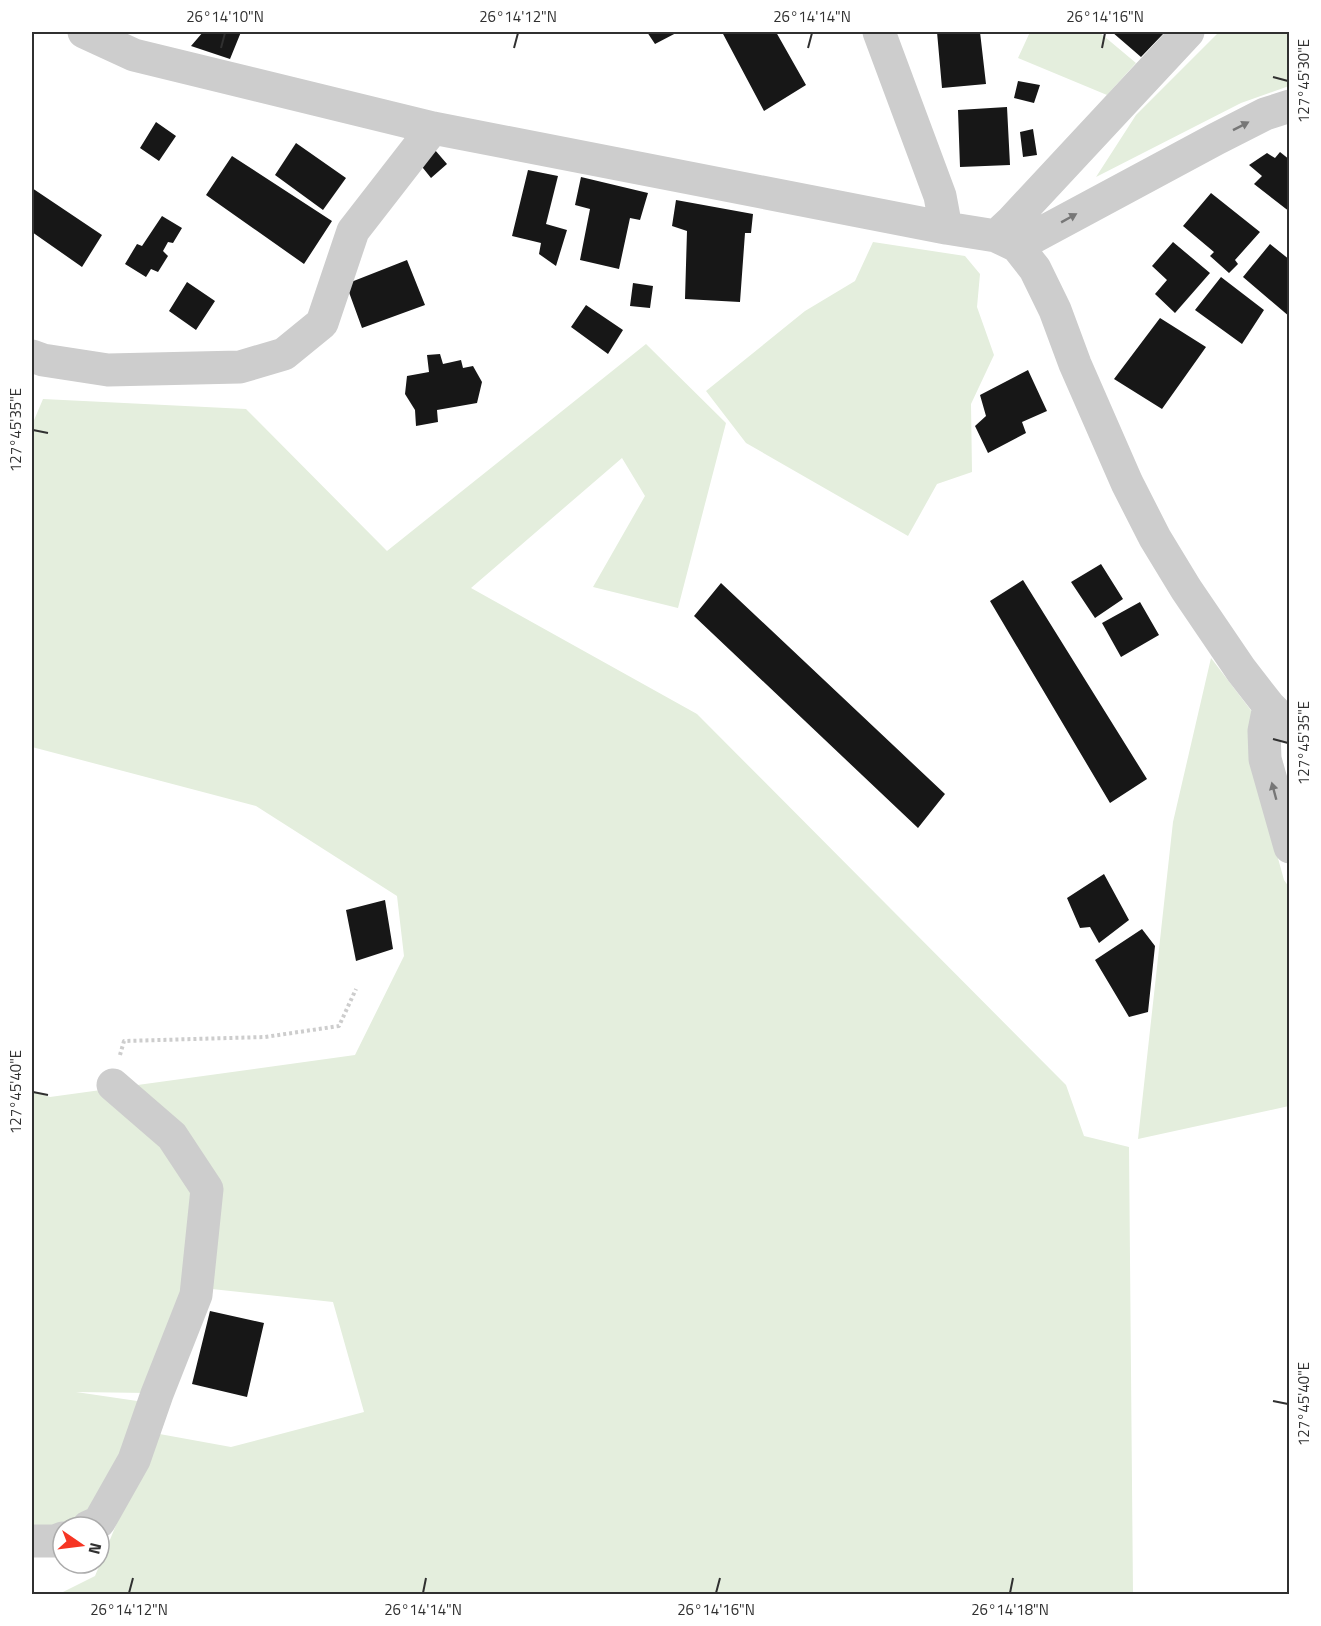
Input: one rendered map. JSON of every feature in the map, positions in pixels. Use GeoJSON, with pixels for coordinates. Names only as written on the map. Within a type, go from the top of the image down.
{"type":"FeatureCollection","features":[{"type":"Feature","properties":{"kind":"street"},"geometry":{"type":"LineString","coordinates":[[84,32],[134,55],[433,128],[1007,241],[1035,269],[1055,310],[1075,363],[1127,483],[1155,538],[1241,670],[1279,716],[1264,731],[1265,759],[1290,848]]}},
{"type":"Feature","properties":{"kind":"street"},"geometry":{"type":"LineString","coordinates":[[879,32],[940,196],[946,228]]}},
{"type":"Feature","properties":{"kind":"street"},"geometry":{"type":"LineString","coordinates":[[1007,241],[1020,212],[1188,32]]}},
{"type":"Feature","properties":{"kind":"street"},"geometry":{"type":"LineString","coordinates":[[1007,241],[1265,114],[1290,106]]}},
{"type":"Feature","properties":{"kind":"street"},"geometry":{"type":"LineString","coordinates":[[32,356],[43,360],[108,370],[240,367],[284,354],[322,323],[353,231],[433,128]]}},
{"type":"Feature","properties":{"kind":"street"},"geometry":{"type":"LineString","coordinates":[[103,1515],[134,1460],[196,1295],[207,1189],[172,1136],[113,1085]]}},
{"type":"Feature","properties":{"kind":"street"},"geometry":{"type":"LineString","coordinates":[[32,1541],[51,1541]]}},
{"type":"Feature","properties":{"kind":"path"},"geometry":{"type":"LineString","coordinates":[[113,1085],[124,1041],[265,1037],[339,1026],[356,989]]}},
{"type":"Feature","properties":{"kind":"green space"},"geometry":{"type":"Polygon","coordinates":[[[1030,32],[1099,32],[1136,63],[1107,95],[1018,58],[1030,32]]]}},
{"type":"Feature","properties":{"kind":"green space"},"geometry":{"type":"Polygon","coordinates":[[[1219,32],[1289,32],[1289,86],[1241,103],[1096,177],[1136,115],[1219,32]]]}},
{"type":"Feature","properties":{"kind":"green space"},"geometry":{"type":"Polygon","coordinates":[[[873,242],[965,256],[980,274],[977,307],[994,355],[971,404],[972,472],[937,484],[908,536],[746,443],[706,391],[805,311],[855,281],[873,242]]]}},
{"type":"Feature","properties":{"kind":"green space"},"geometry":{"type":"Polygon","coordinates":[[[646,344],[726,423],[678,608],[593,587],[645,496],[622,458],[471,588],[697,714],[1066,1085],[1084,1136],[1129,1147],[1133,1594],[59,1594],[95,1575],[111,1575],[111,1537],[154,1433],[231,1447],[364,1412],[333,1302],[184,1286],[147,1393],[76,1392],[144,1402],[94,1515],[51,1515],[51,1530],[32,1532],[32,1091],[50,1097],[355,1055],[404,956],[397,896],[256,806],[32,747],[32,425],[43,399],[246,409],[387,551],[646,344]]]}},
{"type":"Feature","properties":{"kind":"green space"},"geometry":{"type":"Polygon","coordinates":[[[1211,658],[1256,717],[1252,764],[1284,880],[1289,887],[1289,1106],[1138,1139],[1173,822],[1211,658]]]}},
{"type":"Feature","properties":{"kind":"building"},"geometry":{"type":"Polygon","coordinates":[[[203,32],[241,32],[230,59],[191,46],[203,32]]]}},
{"type":"Feature","properties":{"kind":"building"},"geometry":{"type":"Polygon","coordinates":[[[647,32],[678,32],[655,44],[647,32]]]}},
{"type":"Feature","properties":{"kind":"building"},"geometry":{"type":"Polygon","coordinates":[[[722,32],[776,32],[806,85],[764,111],[722,32]]]}},
{"type":"Feature","properties":{"kind":"building"},"geometry":{"type":"Polygon","coordinates":[[[937,32],[980,32],[986,84],[942,88],[937,32]]]}},
{"type":"Feature","properties":{"kind":"building"},"geometry":{"type":"Polygon","coordinates":[[[1112,32],[1165,32],[1141,57],[1112,32]]]}},
{"type":"Feature","properties":{"kind":"building"},"geometry":{"type":"Polygon","coordinates":[[[1018,81],[1040,85],[1034,103],[1014,98],[1018,81]]]}},
{"type":"Feature","properties":{"kind":"building"},"geometry":{"type":"Polygon","coordinates":[[[1007,107],[1010,165],[960,167],[958,110],[1007,107]]]}},
{"type":"Feature","properties":{"kind":"building"},"geometry":{"type":"Polygon","coordinates":[[[156,122],[176,136],[159,161],[140,148],[156,122]]]}},
{"type":"Feature","properties":{"kind":"building"},"geometry":{"type":"Polygon","coordinates":[[[1033,129],[1037,155],[1023,157],[1020,132],[1033,129]]]}},
{"type":"Feature","properties":{"kind":"building"},"geometry":{"type":"Polygon","coordinates":[[[296,143],[346,178],[323,210],[275,175],[296,143]]]}},
{"type":"Feature","properties":{"kind":"building"},"geometry":{"type":"Polygon","coordinates":[[[435,150],[447,164],[431,178],[419,163],[435,150]]]}},
{"type":"Feature","properties":{"kind":"building"},"geometry":{"type":"Polygon","coordinates":[[[1280,152],[1290,160],[1290,212],[1254,184],[1262,176],[1249,165],[1267,153],[1275,158],[1280,152]]]}},
{"type":"Feature","properties":{"kind":"building"},"geometry":{"type":"Polygon","coordinates":[[[232,156],[332,221],[304,264],[206,195],[232,156]]]}},
{"type":"Feature","properties":{"kind":"building"},"geometry":{"type":"Polygon","coordinates":[[[528,170],[558,176],[546,224],[567,230],[556,266],[539,254],[541,243],[512,236],[528,170]]]}},
{"type":"Feature","properties":{"kind":"building"},"geometry":{"type":"Polygon","coordinates":[[[581,177],[648,193],[640,220],[630,218],[619,269],[580,260],[590,209],[575,205],[581,177]]]}},
{"type":"Feature","properties":{"kind":"building"},"geometry":{"type":"Polygon","coordinates":[[[32,188],[102,235],[82,267],[32,232],[32,188]]]}},
{"type":"Feature","properties":{"kind":"building"},"geometry":{"type":"Polygon","coordinates":[[[1211,193],[1260,232],[1235,260],[1238,264],[1229,273],[1210,256],[1214,252],[1183,226],[1211,193]]]}},
{"type":"Feature","properties":{"kind":"building"},"geometry":{"type":"Polygon","coordinates":[[[676,200],[753,214],[751,233],[745,233],[740,302],[685,299],[687,231],[672,226],[676,200]]]}},
{"type":"Feature","properties":{"kind":"building"},"geometry":{"type":"Polygon","coordinates":[[[162,216],[182,228],[173,243],[168,242],[163,251],[168,256],[158,272],[151,269],[146,277],[125,264],[137,244],[142,246],[162,216]]]}},
{"type":"Feature","properties":{"kind":"building"},"geometry":{"type":"Polygon","coordinates":[[[1173,242],[1210,273],[1175,313],[1155,294],[1167,280],[1152,266],[1173,242]]]}},
{"type":"Feature","properties":{"kind":"building"},"geometry":{"type":"Polygon","coordinates":[[[1270,244],[1290,260],[1290,317],[1243,277],[1270,244]]]}},
{"type":"Feature","properties":{"kind":"building"},"geometry":{"type":"Polygon","coordinates":[[[407,260],[425,305],[362,328],[346,284],[407,260]]]}},
{"type":"Feature","properties":{"kind":"building"},"geometry":{"type":"Polygon","coordinates":[[[1221,277],[1264,310],[1242,344],[1195,310],[1221,277]]]}},
{"type":"Feature","properties":{"kind":"building"},"geometry":{"type":"Polygon","coordinates":[[[187,282],[215,301],[196,330],[169,311],[187,282]]]}},
{"type":"Feature","properties":{"kind":"building"},"geometry":{"type":"Polygon","coordinates":[[[633,283],[653,286],[650,308],[630,306],[633,283]]]}},
{"type":"Feature","properties":{"kind":"building"},"geometry":{"type":"Polygon","coordinates":[[[586,305],[623,330],[608,354],[571,327],[586,305]]]}},
{"type":"Feature","properties":{"kind":"building"},"geometry":{"type":"Polygon","coordinates":[[[1160,318],[1206,347],[1162,409],[1114,379],[1160,318]]]}},
{"type":"Feature","properties":{"kind":"building"},"geometry":{"type":"Polygon","coordinates":[[[440,354],[443,364],[461,360],[463,368],[473,366],[482,382],[477,403],[437,410],[438,422],[416,426],[415,410],[405,394],[407,376],[429,372],[427,355],[440,354]]]}},
{"type":"Feature","properties":{"kind":"building"},"geometry":{"type":"Polygon","coordinates":[[[1028,370],[1047,411],[1022,422],[1026,433],[988,453],[975,426],[986,416],[980,395],[1028,370]]]}},
{"type":"Feature","properties":{"kind":"building"},"geometry":{"type":"Polygon","coordinates":[[[1101,564],[1123,599],[1095,618],[1071,582],[1101,564]]]}},
{"type":"Feature","properties":{"kind":"building"},"geometry":{"type":"Polygon","coordinates":[[[1023,580],[1147,779],[1110,803],[990,601],[1023,580]]]}},
{"type":"Feature","properties":{"kind":"building"},"geometry":{"type":"Polygon","coordinates":[[[721,583],[945,794],[918,828],[694,616],[721,583]]]}},
{"type":"Feature","properties":{"kind":"building"},"geometry":{"type":"Polygon","coordinates":[[[1140,602],[1159,635],[1121,657],[1102,623],[1140,602]]]}},
{"type":"Feature","properties":{"kind":"building"},"geometry":{"type":"Polygon","coordinates":[[[1104,874],[1129,920],[1099,943],[1090,927],[1080,928],[1067,898],[1104,874]]]}},
{"type":"Feature","properties":{"kind":"building"},"geometry":{"type":"Polygon","coordinates":[[[385,900],[393,949],[356,961],[346,910],[385,900]]]}},
{"type":"Feature","properties":{"kind":"building"},"geometry":{"type":"Polygon","coordinates":[[[1142,929],[1155,946],[1148,1012],[1129,1017],[1095,960],[1142,929]]]}},
{"type":"Feature","properties":{"kind":"building"},"geometry":{"type":"Polygon","coordinates":[[[210,1311],[264,1323],[247,1397],[192,1384],[210,1311]]]}}]}
